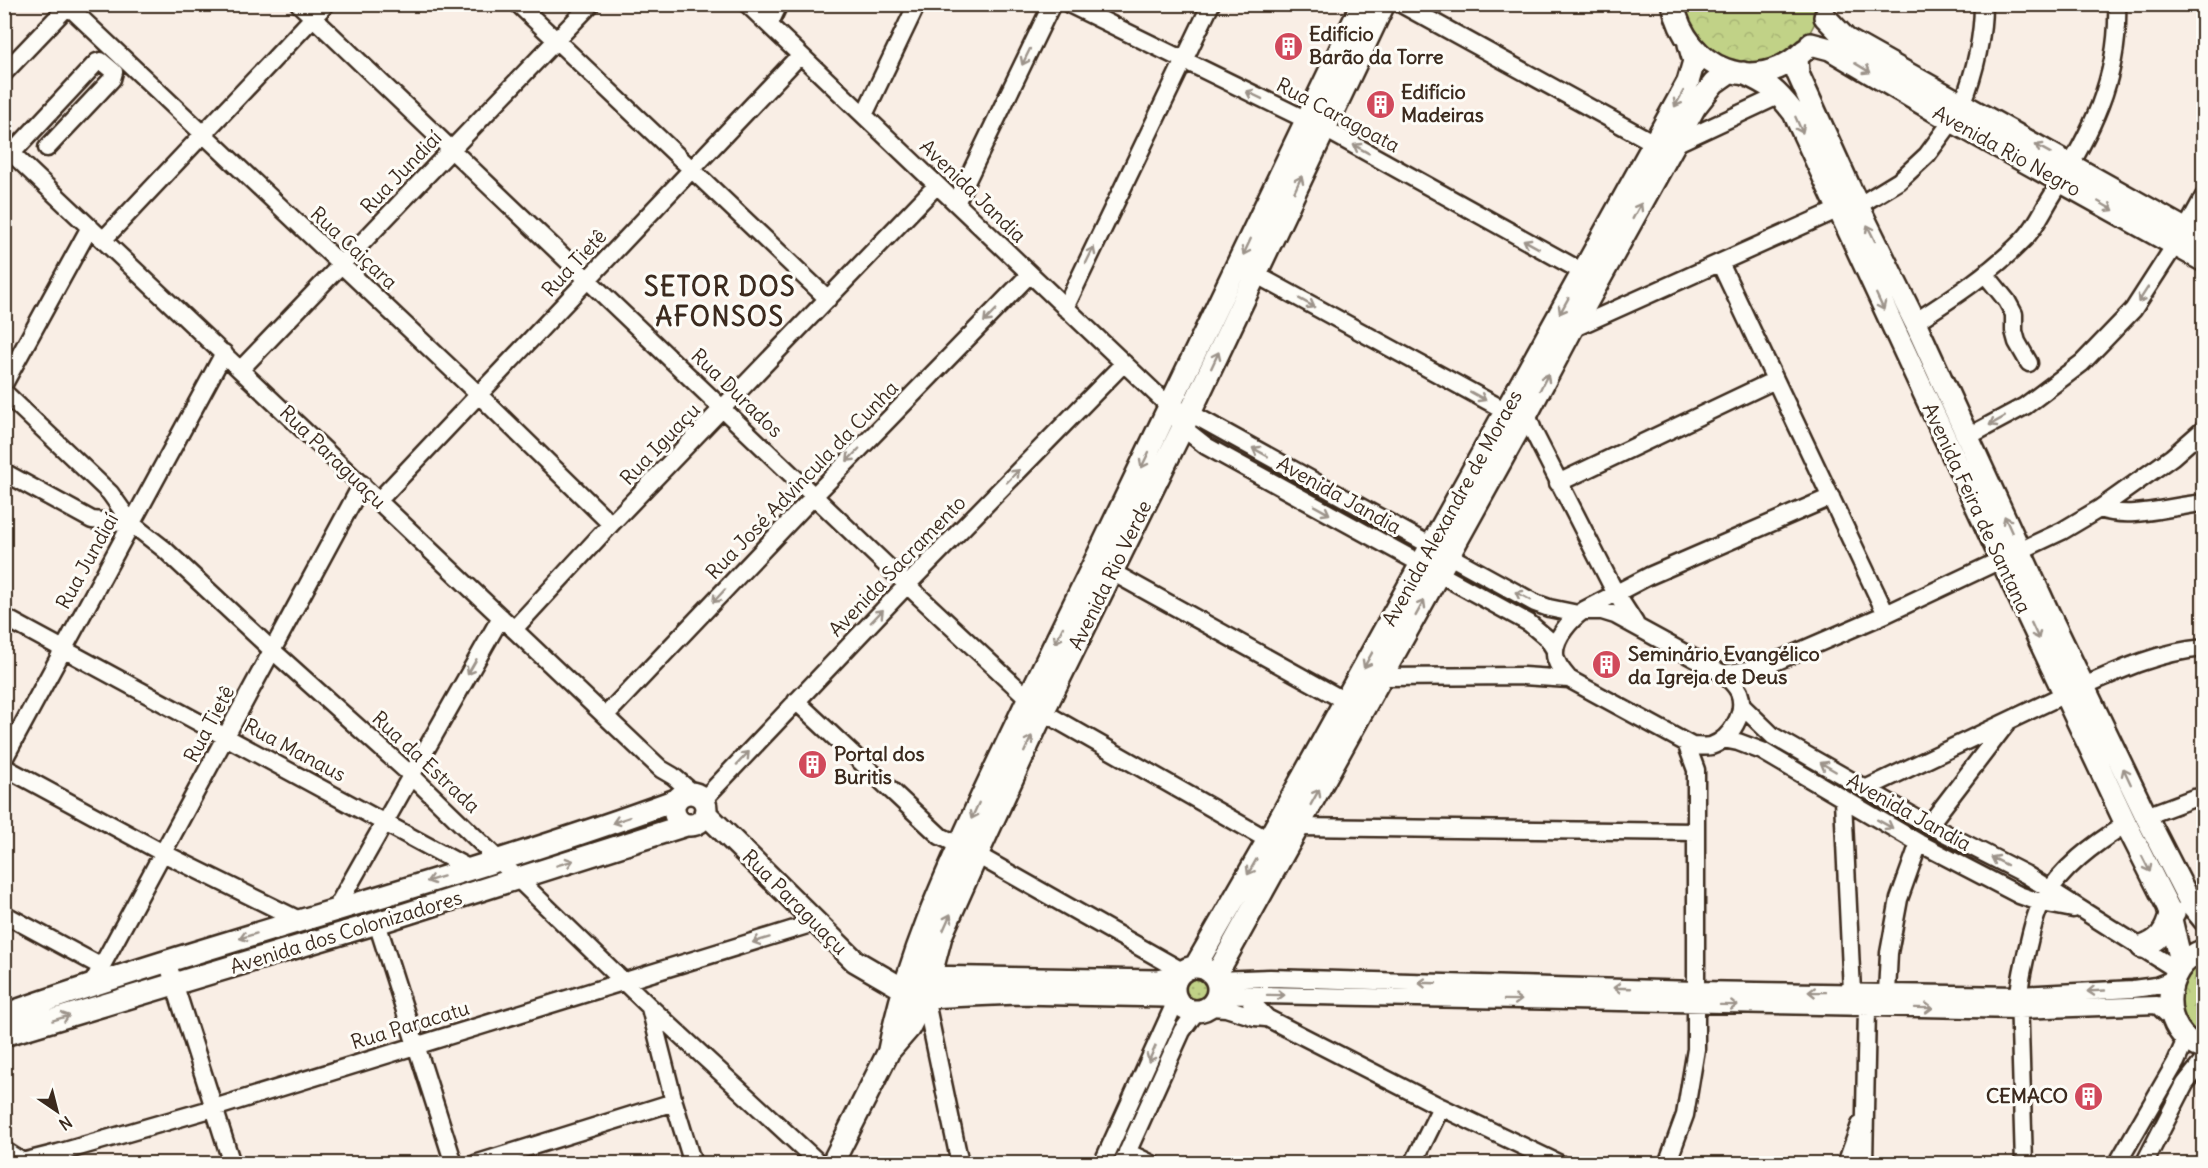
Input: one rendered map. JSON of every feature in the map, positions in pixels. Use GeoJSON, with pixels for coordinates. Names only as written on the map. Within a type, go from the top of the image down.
{"type":"FeatureCollection","features":[{"type":"Feature","properties":{"kind":"main road","name":"Avenida Rio Verde"},"geometry":{"type":"LineString","coordinates":[[968,850],[1029,696],[1181,416],[1255,274],[1362,4]]}},
{"type":"Feature","properties":{"kind":"main road","name":"Avenida Rio Verde"},"geometry":{"type":"LineString","coordinates":[[917,985],[925,924],[1043,712],[1112,572],[1181,416],[1316,124],[1384,4]]}},
{"type":"Feature","properties":{"kind":"main road"},"geometry":{"type":"LineString","coordinates":[[1673,4],[1678,26],[1689,44]]}},
{"type":"Feature","properties":{"kind":"main road"},"geometry":{"type":"LineString","coordinates":[[1737,72],[1762,72],[1780,67],[1804,51],[1819,32],[1826,11]]}},
{"type":"Feature","properties":{"kind":"main road","name":"Avenida Rio Negro"},"geometry":{"type":"LineString","coordinates":[[1826,11],[1846,39],[1957,113]]}},
{"type":"Feature","properties":{"kind":"main road","name":"Avenida Alexandre de Moraes"},"geometry":{"type":"LineString","coordinates":[[1185,971],[1268,840],[1345,701],[1527,414],[1664,144],[1694,61],[1689,44]]}},
{"type":"Feature","properties":{"kind":"main road","name":"Avenida Feira de Santana"},"geometry":{"type":"LineString","coordinates":[[1689,44],[1715,65],[1769,84],[1794,113],[1837,210],[2011,556],[2074,690],[2126,824],[2170,915],[2178,971]]}},
{"type":"Feature","properties":{"kind":"main road","name":"Avenida Rio Negro"},"geometry":{"type":"LineString","coordinates":[[1804,51],[1830,49],[1957,113],[2188,238],[2204,261]]}},
{"type":"Feature","properties":{"kind":"main road","name":"Avenida Feira de Santana"},"geometry":{"type":"LineString","coordinates":[[1804,51],[1798,74],[1858,206],[1969,436],[2011,556]]}},
{"type":"Feature","properties":{"kind":"main road","name":"Avenida Alexandre de Moraes"},"geometry":{"type":"LineString","coordinates":[[1211,994],[1298,827],[1381,677],[1506,411],[1582,272],[1664,144],[1714,83],[1737,72]]}},
{"type":"Feature","properties":{"kind":"main road","name":"Avenida Feira de Santana"},"geometry":{"type":"LineString","coordinates":[[2074,690],[2146,816],[2197,912]]}},
{"type":"Feature","properties":{"kind":"main road","name":"Avenida dos Colonizadores"},"geometry":{"type":"LineString","coordinates":[[4,1015],[97,975],[167,961],[500,860],[695,809]]}},
{"type":"Feature","properties":{"kind":"main road","name":"Avenida dos Colonizadores"},"geometry":{"type":"LineString","coordinates":[[4,1035],[377,923],[518,878],[695,809]]}},
{"type":"Feature","properties":{"kind":"main road","name":"Rua Paraguaçu"},"geometry":{"type":"LineString","coordinates":[[695,809],[817,922],[855,961],[879,977],[917,985]]}},
{"type":"Feature","properties":{"kind":"main road"},"geometry":{"type":"LineString","coordinates":[[2142,947],[2163,934],[2170,915],[2197,912]]}},
{"type":"Feature","properties":{"kind":"main road"},"geometry":{"type":"LineString","coordinates":[[2195,1044],[2171,1018],[2168,1002],[2178,971],[2204,950]]}},
{"type":"Feature","properties":{"kind":"main road"},"geometry":{"type":"LineString","coordinates":[[1175,1000],[1174,984],[1185,971]]}},
{"type":"Feature","properties":{"kind":"main road"},"geometry":{"type":"LineString","coordinates":[[1185,971],[1210,971],[1211,994],[1185,1009],[1166,996],[1017,993],[917,985],[1158,981],[1185,971]]}},
{"type":"Feature","properties":{"kind":"main road"},"geometry":{"type":"LineString","coordinates":[[832,1164],[889,1051],[909,1028],[917,985]]}},
{"type":"Feature","properties":{"kind":"street","name":"Rua Durados"},"geometry":{"type":"LineString","coordinates":[[299,4],[907,585],[1029,696],[1043,712],[1268,840]]}},
{"type":"Feature","properties":{"kind":"street"},"geometry":{"type":"LineString","coordinates":[[104,239],[326,4]]}},
{"type":"Feature","properties":{"kind":"street"},"geometry":{"type":"LineString","coordinates":[[518,4],[828,299]]}},
{"type":"Feature","properties":{"kind":"street","name":"Rua Jundiaí"},"geometry":{"type":"LineString","coordinates":[[241,369],[591,4]]}},
{"type":"Feature","properties":{"kind":"street","name":"Avenida Jandia"},"geometry":{"type":"LineString","coordinates":[[747,4],[1181,416],[1435,560],[1529,623],[1548,639],[1562,670],[1569,679]]}},
{"type":"Feature","properties":{"kind":"street"},"geometry":{"type":"LineString","coordinates":[[769,25],[779,4]]}},
{"type":"Feature","properties":{"kind":"street"},"geometry":{"type":"LineString","coordinates":[[864,116],[917,4]]}},
{"type":"Feature","properties":{"kind":"street"},"geometry":{"type":"LineString","coordinates":[[956,203],[1052,4]]}},
{"type":"Feature","properties":{"kind":"street","name":"Rua Caragoata"},"geometry":{"type":"LineString","coordinates":[[1069,4],[1316,124],[1582,272]]}},
{"type":"Feature","properties":{"kind":"street"},"geometry":{"type":"LineString","coordinates":[[1065,308],[1211,4]]}},
{"type":"Feature","properties":{"kind":"street"},"geometry":{"type":"LineString","coordinates":[[1401,4],[1664,144],[1780,95]]}},
{"type":"Feature","properties":{"kind":"street"},"geometry":{"type":"LineString","coordinates":[[1858,206],[1899,181],[1927,155],[1957,113],[1976,64],[1983,31],[1983,4]]}},
{"type":"Feature","properties":{"kind":"street"},"geometry":{"type":"LineString","coordinates":[[1915,322],[1986,275],[2026,237],[2092,127],[2110,78],[2117,4]]}},
{"type":"Feature","properties":{"kind":"street"},"geometry":{"type":"LineString","coordinates":[[4,73],[68,5]]}},
{"type":"Feature","properties":{"kind":"street","name":"Rua Caiçara"},"geometry":{"type":"LineString","coordinates":[[68,5],[611,524]]}},
{"type":"Feature","properties":{"kind":"street","name":"Rua Tietê"},"geometry":{"type":"LineString","coordinates":[[379,500],[800,55]]}},
{"type":"Feature","properties":{"kind":"street"},"geometry":{"type":"LineString","coordinates":[[8,149],[97,62],[105,62],[114,72],[112,79],[47,148]]}},
{"type":"Feature","properties":{"kind":"street","name":"Rua Paraguaçu"},"geometry":{"type":"LineString","coordinates":[[8,149],[661,769],[695,809]]}},
{"type":"Feature","properties":{"kind":"street","name":"Rua Iguaçu"},"geometry":{"type":"LineString","coordinates":[[514,629],[611,524],[937,185]]}},
{"type":"Feature","properties":{"kind":"street"},"geometry":{"type":"LineString","coordinates":[[1969,436],[2025,406],[2082,363],[2133,310],[2188,238],[2204,196]]}},
{"type":"Feature","properties":{"kind":"street"},"geometry":{"type":"LineString","coordinates":[[1572,329],[1837,210]]}},
{"type":"Feature","properties":{"kind":"street"},"geometry":{"type":"LineString","coordinates":[[4,384],[90,226]]}},
{"type":"Feature","properties":{"kind":"street"},"geometry":{"type":"LineString","coordinates":[[1720,263],[1886,614]]}},
{"type":"Feature","properties":{"kind":"street","name":"Rua José Advincula da Cunha"},"geometry":{"type":"LineString","coordinates":[[605,716],[814,496],[1030,274]]}},
{"type":"Feature","properties":{"kind":"street"},"geometry":{"type":"LineString","coordinates":[[1255,274],[1506,411]]}},
{"type":"Feature","properties":{"kind":"street"},"geometry":{"type":"LineString","coordinates":[[1986,275],[2007,301],[2014,314],[2014,331],[2029,363]]}},
{"type":"Feature","properties":{"kind":"street","name":"Rua Jundiaí"},"geometry":{"type":"LineString","coordinates":[[4,759],[224,353]]}},
{"type":"Feature","properties":{"kind":"street","name":"Avenida Sacramento"},"geometry":{"type":"LineString","coordinates":[[695,809],[907,585],[1124,363]]}},
{"type":"Feature","properties":{"kind":"street"},"geometry":{"type":"LineString","coordinates":[[1558,483],[1775,380]]}},
{"type":"Feature","properties":{"kind":"street","name":"Rua da Estrada"},"geometry":{"type":"LineString","coordinates":[[4,392],[110,493],[132,524],[164,549],[272,651],[411,775],[650,1007],[820,1164]]}},
{"type":"Feature","properties":{"kind":"street"},"geometry":{"type":"LineString","coordinates":[[1527,414],[1558,483],[1615,592],[1638,627]]}},
{"type":"Feature","properties":{"kind":"street"},"geometry":{"type":"LineString","coordinates":[[1723,674],[1761,668],[1886,614],[2011,556],[2099,508],[2172,457],[2204,429]]}},
{"type":"Feature","properties":{"kind":"street"},"geometry":{"type":"LineString","coordinates":[[4,472],[92,520],[132,524]]}},
{"type":"Feature","properties":{"kind":"street","name":"Rua Tietê"},"geometry":{"type":"LineString","coordinates":[[97,975],[362,484]]}},
{"type":"Feature","properties":{"kind":"street"},"geometry":{"type":"LineString","coordinates":[[1523,676],[1555,653],[1562,633],[1581,612],[1615,592],[1831,497]]}},
{"type":"Feature","properties":{"kind":"street"},"geometry":{"type":"LineString","coordinates":[[2099,508],[2112,513],[2129,514],[2204,503]]}},
{"type":"Feature","properties":{"kind":"street","name":"Avenida Jandia"},"geometry":{"type":"LineString","coordinates":[[1435,560],[1549,608],[1581,612],[1602,611],[1638,627],[1723,674],[1733,682],[1740,699],[1773,736],[1929,825],[2025,874],[2046,896]]}},
{"type":"Feature","properties":{"kind":"street"},"geometry":{"type":"LineString","coordinates":[[1112,572],[1345,701]]}},
{"type":"Feature","properties":{"kind":"street"},"geometry":{"type":"LineString","coordinates":[[335,910],[501,616]]}},
{"type":"Feature","properties":{"kind":"street","name":"Rua Manaus"},"geometry":{"type":"LineString","coordinates":[[4,617],[470,869]]}},
{"type":"Feature","properties":{"kind":"street"},"geometry":{"type":"LineString","coordinates":[[1865,789],[2142,660],[2179,650],[2204,648]]}},
{"type":"Feature","properties":{"kind":"street"},"geometry":{"type":"LineString","coordinates":[[1381,677],[1523,676],[1569,679],[1692,746],[1707,746],[1723,740],[1731,731],[1738,718],[1740,699],[1761,668]]}},
{"type":"Feature","properties":{"kind":"street"},"geometry":{"type":"LineString","coordinates":[[796,701],[940,836],[1185,971]]}},
{"type":"Feature","properties":{"kind":"street"},"geometry":{"type":"LineString","coordinates":[[1929,825],[2009,720]]}},
{"type":"Feature","properties":{"kind":"street","name":"Avenida Jandia"},"geometry":{"type":"LineString","coordinates":[[1723,740],[1738,742],[1762,751],[1919,843],[2019,895],[2046,896],[2080,910],[2178,971]]}},
{"type":"Feature","properties":{"kind":"street"},"geometry":{"type":"LineString","coordinates":[[1668,1164],[1685,1115],[1696,1049],[1696,770],[1686,743]]}},
{"type":"Feature","properties":{"kind":"street"},"geometry":{"type":"LineString","coordinates":[[1696,770],[1707,746]]}},
{"type":"Feature","properties":{"kind":"street"},"geometry":{"type":"LineString","coordinates":[[4,767],[163,853],[299,920]]}},
{"type":"Feature","properties":{"kind":"street"},"geometry":{"type":"LineString","coordinates":[[2146,816],[2194,798],[2204,797]]}},
{"type":"Feature","properties":{"kind":"street"},"geometry":{"type":"LineString","coordinates":[[1843,800],[1852,992]]}},
{"type":"Feature","properties":{"kind":"street"},"geometry":{"type":"LineString","coordinates":[[2024,1164],[2019,1002],[2020,982],[2033,925],[2046,896],[2070,866],[2100,841],[2126,824]]}},
{"type":"Feature","properties":{"kind":"street"},"geometry":{"type":"LineString","coordinates":[[1298,827],[1696,832]]}},
{"type":"Feature","properties":{"kind":"street"},"geometry":{"type":"LineString","coordinates":[[1887,993],[1889,953],[1899,899],[1919,843]]}},
{"type":"Feature","properties":{"kind":"street"},"geometry":{"type":"LineString","coordinates":[[4,914],[97,975]]}},
{"type":"Feature","properties":{"kind":"street","name":"Rua Paracatu"},"geometry":{"type":"LineString","coordinates":[[21,1163],[56,1158],[817,922]]}},
{"type":"Feature","properties":{"kind":"street"},"geometry":{"type":"LineString","coordinates":[[377,923],[454,1164]]}},
{"type":"Feature","properties":{"kind":"street"},"geometry":{"type":"LineString","coordinates":[[167,961],[232,1164]]}},
{"type":"Feature","properties":{"kind":"street"},"geometry":{"type":"LineString","coordinates":[[2121,998],[2156,986],[2178,971]]}},
{"type":"Feature","properties":{"kind":"street"},"geometry":{"type":"LineString","coordinates":[[1211,994],[1270,978],[1867,1007],[2121,998],[2157,1005],[2171,1018]]}},
{"type":"Feature","properties":{"kind":"street","name":"Avenida Rio Verde"},"geometry":{"type":"LineString","coordinates":[[917,985],[960,1164]]}},
{"type":"Feature","properties":{"kind":"street"},"geometry":{"type":"LineString","coordinates":[[1211,994],[1696,998],[1852,992],[2019,1002]]}},
{"type":"Feature","properties":{"kind":"street"},"geometry":{"type":"LineString","coordinates":[[1211,994],[1226,1008],[1259,1018],[1267,1018]]}},
{"type":"Feature","properties":{"kind":"street","name":"Avenida Alexandre de Moraes"},"geometry":{"type":"LineString","coordinates":[[1124,1158],[1182,1031],[1211,994]]}},
{"type":"Feature","properties":{"kind":"street"},"geometry":{"type":"LineString","coordinates":[[1250,994],[1251,1002],[1267,1018],[1441,1107],[1560,1164]]}},
{"type":"Feature","properties":{"kind":"street"},"geometry":{"type":"LineString","coordinates":[[1102,1164],[1175,1000]]}},
{"type":"Feature","properties":{"kind":"street"},"geometry":{"type":"LineString","coordinates":[[650,1007],[674,1102],[693,1164]]}},
{"type":"Feature","properties":{"kind":"street"},"geometry":{"type":"LineString","coordinates":[[1864,1164],[1867,1007]]}},
{"type":"Feature","properties":{"kind":"street"},"geometry":{"type":"LineString","coordinates":[[2117,1164],[2176,1062],[2195,1044]]}},
{"type":"Feature","properties":{"kind":"street"},"geometry":{"type":"LineString","coordinates":[[2144,1164],[2186,1084],[2204,1060]]}},
{"type":"Feature","properties":{"kind":"street"},"geometry":{"type":"LineString","coordinates":[[475,1164],[674,1102]]}},
{"type":"Feature","properties":{"kind":"street"},"geometry":{"type":"LineString","coordinates":[[1413,1164],[1441,1107]]}},
{"type":"Feature","properties":{"kind":"street"},"geometry":{"type":"LineString","coordinates":[[1846,1164],[1865,1110]]}},
{"type":"Feature","properties":{"kind":"street"},"geometry":{"type":"LineString","coordinates":[[4,1150],[21,1163]]}},
{"type":"Feature","properties":{"kind":"street"},"geometry":{"type":"LineString","coordinates":[[1124,1158],[1152,1164]]}},
{"type":"Feature","properties":{"kind":"green space"},"geometry":{"type":"Polygon","coordinates":[[[1678,5],[1820,5],[1819,15],[1809,34],[1792,52],[1770,64],[1745,67],[1700,48],[1678,5]]]}},
{"type":"Feature","properties":{"kind":"green space"},"geometry":{"type":"Polygon","coordinates":[[[2203,960],[2203,1040],[2190,1029],[2184,1018],[2180,1000],[2181,990],[2189,973],[2203,960]]]}},
{"type":"Feature","properties":{"kind":"green space"},"geometry":{"type":"Polygon","coordinates":[[[1196,975],[1206,979],[1210,989],[1206,999],[1196,1003],[1186,999],[1182,989],[1186,979],[1196,975]]]}},
{"type":"Feature","properties":{"kind":"place","name":"Edifício Barão da Torre"},"geometry":{"type":"Point","coordinates":[1288,46]}},
{"type":"Feature","properties":{"kind":"place","name":"Edifício Madeiras"},"geometry":{"type":"Point","coordinates":[1380,104]}},
{"type":"Feature","properties":{"kind":"place","name":"Seminário Evangélico da Igreja de Deus"},"geometry":{"type":"Point","coordinates":[1607,665]}},
{"type":"Feature","properties":{"kind":"place","name":"Portal dos Buritis"},"geometry":{"type":"Point","coordinates":[813,765]}},
{"type":"Feature","properties":{"kind":"place","name":"CEMACO"},"geometry":{"type":"Point","coordinates":[2089,1096]}},
{"type":"Feature","properties":{"kind":"district","name":"SETOR DOS AFONSOS"},"geometry":{"type":"Point","coordinates":[720,302]}}]}
